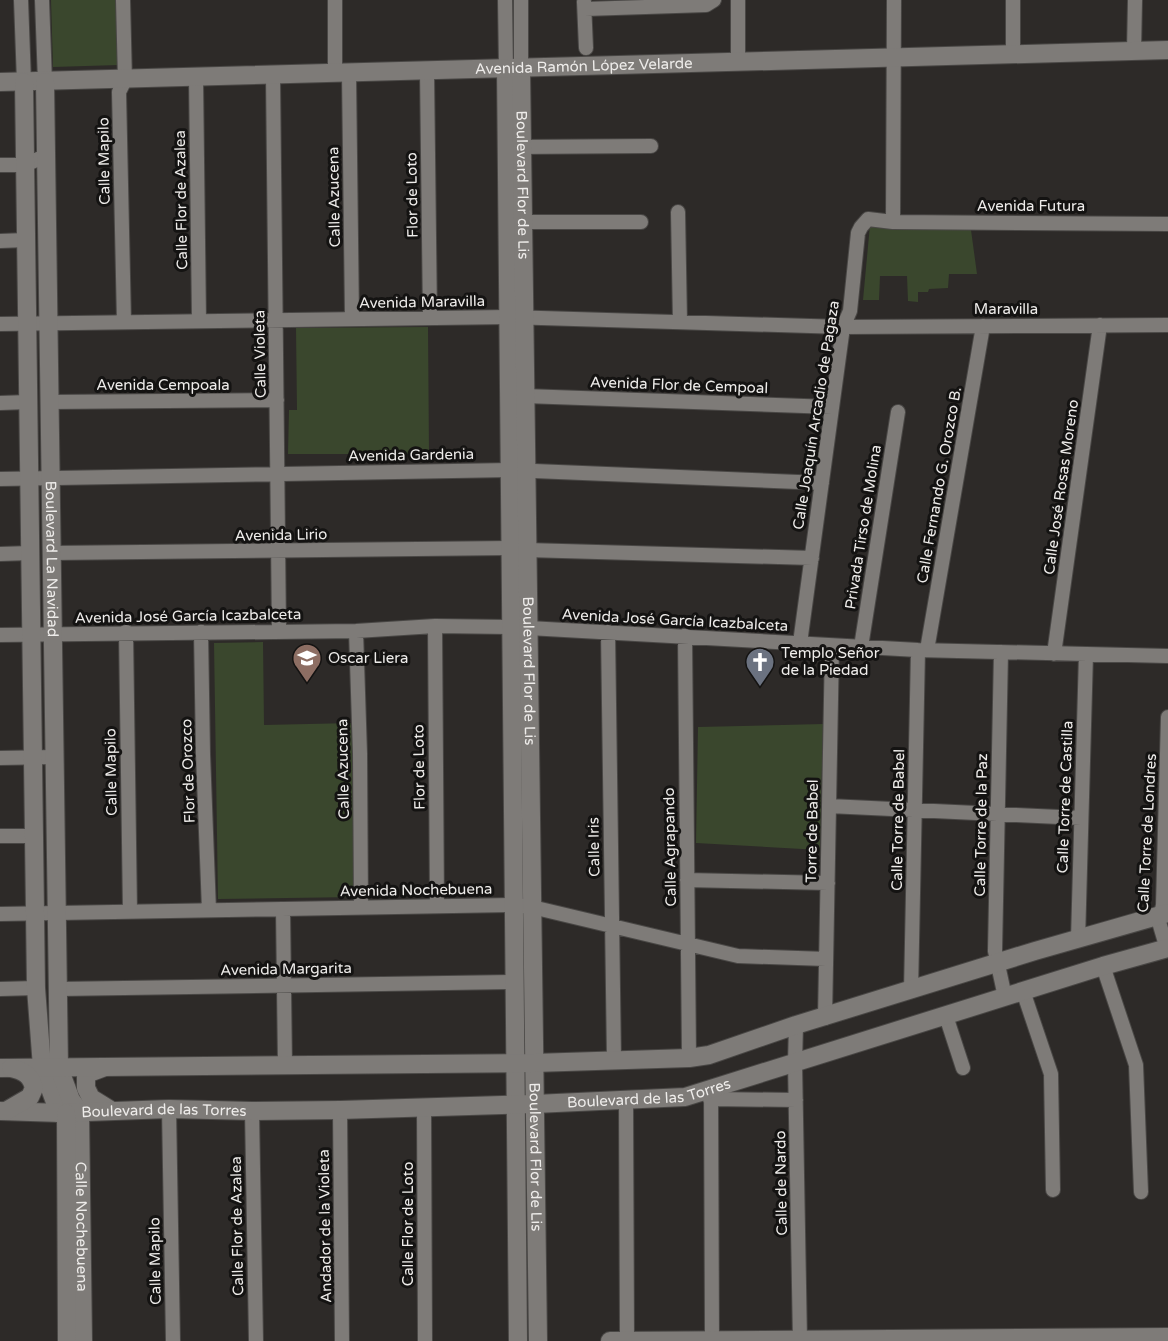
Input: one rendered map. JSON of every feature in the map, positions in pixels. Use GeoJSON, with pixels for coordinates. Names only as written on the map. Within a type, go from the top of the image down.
{"type":"FeatureCollection","features":[{"type":"Feature","properties":{"kind":"street","name":"Boulevard La Navidad"},"geometry":{"type":"LineString","coordinates":[[21,0],[36,988],[50,1067],[67,1090],[68,1113]]}},
{"type":"Feature","properties":{"kind":"street","name":"Boulevard La Navidad"},"geometry":{"type":"LineString","coordinates":[[42,0],[58,989],[50,1067]]}},
{"type":"Feature","properties":{"kind":"street","name":"Calle Mapilo"},"geometry":{"type":"LineString","coordinates":[[123,0],[125,80],[119,92],[123,322]]}},
{"type":"Feature","properties":{"kind":"street","name":"Calle Azucena"},"geometry":{"type":"LineString","coordinates":[[334,0],[342,74],[352,319]]}},
{"type":"Feature","properties":{"kind":"street","name":"Boulevard Flor de Lis"},"geometry":{"type":"LineString","coordinates":[[505,0],[513,69],[523,906],[534,1063],[538,1341]]}},
{"type":"Feature","properties":{"kind":"street","name":"Boulevard Flor de Lis"},"geometry":{"type":"LineString","coordinates":[[513,69],[521,0]]}},
{"type":"Feature","properties":{"kind":"street"},"geometry":{"type":"LineString","coordinates":[[586,48],[585,4],[706,5],[714,0]]}},
{"type":"Feature","properties":{"kind":"street"},"geometry":{"type":"LineString","coordinates":[[738,0],[738,63]]}},
{"type":"Feature","properties":{"kind":"street"},"geometry":{"type":"LineString","coordinates":[[893,222],[894,0]]}},
{"type":"Feature","properties":{"kind":"street"},"geometry":{"type":"LineString","coordinates":[[1013,0],[1013,55]]}},
{"type":"Feature","properties":{"kind":"street"},"geometry":{"type":"LineString","coordinates":[[1134,51],[1135,0]]}},
{"type":"Feature","properties":{"kind":"street","name":"Avenida Ramón López Velarde"},"geometry":{"type":"LineString","coordinates":[[0,82],[1168,50]]}},
{"type":"Feature","properties":{"kind":"street","name":"Flor de Loto"},"geometry":{"type":"LineString","coordinates":[[427,72],[430,318]]}},
{"type":"Feature","properties":{"kind":"street","name":"Calle Violeta"},"geometry":{"type":"LineString","coordinates":[[273,76],[279,631]]}},
{"type":"Feature","properties":{"kind":"street","name":"Calle Flor de Azalea"},"geometry":{"type":"LineString","coordinates":[[196,78],[199,321]]}},
{"type":"Feature","properties":{"kind":"street"},"geometry":{"type":"LineString","coordinates":[[514,147],[651,146]]}},
{"type":"Feature","properties":{"kind":"street","name":"Boulevard Flor de Lis"},"geometry":{"type":"LineString","coordinates":[[514,147],[523,222],[516,317],[525,396],[518,470]]}},
{"type":"Feature","properties":{"kind":"street"},"geometry":{"type":"LineString","coordinates":[[0,165],[25,165],[45,156]]}},
{"type":"Feature","properties":{"kind":"street"},"geometry":{"type":"LineString","coordinates":[[678,212],[680,322]]}},
{"type":"Feature","properties":{"kind":"street","name":"Calle Joaquín Arcadio de Pagaza"},"geometry":{"type":"LineString","coordinates":[[800,643],[843,327],[850,311],[858,233],[868,219],[893,222]]}},
{"type":"Feature","properties":{"kind":"street"},"geometry":{"type":"LineString","coordinates":[[523,222],[641,222]]}},
{"type":"Feature","properties":{"kind":"street","name":"Avenida Futura"},"geometry":{"type":"LineString","coordinates":[[893,222],[1168,224]]}},
{"type":"Feature","properties":{"kind":"street"},"geometry":{"type":"LineString","coordinates":[[0,241],[26,240]]}},
{"type":"Feature","properties":{"kind":"street","name":"Avenida Maravilla"},"geometry":{"type":"LineString","coordinates":[[0,324],[516,317],[843,327]]}},
{"type":"Feature","properties":{"kind":"street","name":"Calle José Rosas Moreno"},"geometry":{"type":"LineString","coordinates":[[1054,654],[1100,325]]}},
{"type":"Feature","properties":{"kind":"street","name":"Maravilla"},"geometry":{"type":"LineString","coordinates":[[843,327],[1168,325]]}},
{"type":"Feature","properties":{"kind":"street","name":"Calle Fernando G. Orozco B."},"geometry":{"type":"LineString","coordinates":[[922,650],[983,326]]}},
{"type":"Feature","properties":{"kind":"street","name":"Avenida Flor de Cempoal"},"geometry":{"type":"LineString","coordinates":[[525,396],[832,407]]}},
{"type":"Feature","properties":{"kind":"street","name":"Avenida Cempoala"},"geometry":{"type":"LineString","coordinates":[[48,402],[277,400]]}},
{"type":"Feature","properties":{"kind":"street"},"geometry":{"type":"LineString","coordinates":[[0,403],[28,402]]}},
{"type":"Feature","properties":{"kind":"street","name":"Privada Tirso de Molina"},"geometry":{"type":"LineString","coordinates":[[861,647],[898,412]]}},
{"type":"Feature","properties":{"kind":"street","name":"Avenida Gardenia"},"geometry":{"type":"LineString","coordinates":[[0,479],[518,470],[822,483]]}},
{"type":"Feature","properties":{"kind":"street","name":"Avenida Lirio"},"geometry":{"type":"LineString","coordinates":[[51,553],[519,549],[812,558]]}},
{"type":"Feature","properties":{"kind":"street"},"geometry":{"type":"LineString","coordinates":[[0,554],[30,553]]}},
{"type":"Feature","properties":{"kind":"street","name":"Flor de Loto"},"geometry":{"type":"LineString","coordinates":[[435,626],[437,906]]}},
{"type":"Feature","properties":{"kind":"street","name":"Avenida José García Icazbalceta"},"geometry":{"type":"LineString","coordinates":[[0,635],[356,631],[435,626],[520,627],[832,646],[1168,656]]}},
{"type":"Feature","properties":{"kind":"street","name":"Calle Azucena"},"geometry":{"type":"LineString","coordinates":[[356,631],[361,908]]}},
{"type":"Feature","properties":{"kind":"street","name":"Calle Mapilo"},"geometry":{"type":"LineString","coordinates":[[126,632],[129,912]]}},
{"type":"Feature","properties":{"kind":"street","name":"Flor de Orozco"},"geometry":{"type":"LineString","coordinates":[[201,632],[209,910]]}},
{"type":"Feature","properties":{"kind":"street","name":"Calle Iris"},"geometry":{"type":"LineString","coordinates":[[608,632],[614,1060]]}},
{"type":"Feature","properties":{"kind":"street","name":"Calle Agrapando"},"geometry":{"type":"LineString","coordinates":[[685,636],[689,1058]]}},
{"type":"Feature","properties":{"kind":"street","name":"Torre de Babel"},"geometry":{"type":"LineString","coordinates":[[825,1018],[832,646]]}},
{"type":"Feature","properties":{"kind":"street","name":"Calle Torre de Babel"},"geometry":{"type":"LineString","coordinates":[[911,991],[915,810],[922,650]]}},
{"type":"Feature","properties":{"kind":"street","name":"Calle Torre de la Paz"},"geometry":{"type":"LineString","coordinates":[[1001,652],[995,951],[1005,997]]}},
{"type":"Feature","properties":{"kind":"street","name":"Calle Torre de Castilla"},"geometry":{"type":"LineString","coordinates":[[1078,940],[1086,654]]}},
{"type":"Feature","properties":{"kind":"street","name":"Calle Torre de Londres"},"geometry":{"type":"LineString","coordinates":[[1168,717],[1164,914],[1159,922],[1168,949]]}},
{"type":"Feature","properties":{"kind":"street"},"geometry":{"type":"LineString","coordinates":[[0,758],[54,757]]}},
{"type":"Feature","properties":{"kind":"street"},"geometry":{"type":"LineString","coordinates":[[829,806],[1081,818]]}},
{"type":"Feature","properties":{"kind":"street"},"geometry":{"type":"LineString","coordinates":[[0,836],[34,836]]}},
{"type":"Feature","properties":{"kind":"street"},"geometry":{"type":"LineString","coordinates":[[687,880],[828,883]]}},
{"type":"Feature","properties":{"kind":"street","name":"Boulevard Flor de Lis"},"geometry":{"type":"LineString","coordinates":[[518,1341],[515,982],[523,906]]}},
{"type":"Feature","properties":{"kind":"street","name":"Avenida Nochebuena"},"geometry":{"type":"LineString","coordinates":[[0,914],[523,906],[749,958],[826,959]]}},
{"type":"Feature","properties":{"kind":"street"},"geometry":{"type":"LineString","coordinates":[[283,909],[285,1066]]}},
{"type":"Feature","properties":{"kind":"street","name":"Boulevard de las Torres"},"geometry":{"type":"LineString","coordinates":[[4,1068],[534,1063],[689,1058],[709,1055],[796,1025],[1164,914]]}},
{"type":"Feature","properties":{"kind":"street","name":"Boulevard de las Torres"},"geometry":{"type":"LineString","coordinates":[[2,1111],[68,1113],[169,1109],[340,1110],[667,1099],[711,1095],[795,1063],[1103,966],[1168,949]]}},
{"type":"Feature","properties":{"kind":"street"},"geometry":{"type":"LineString","coordinates":[[1103,966],[1136,1065],[1141,1192]]}},
{"type":"Feature","properties":{"kind":"street","name":"Avenida Margarita"},"geometry":{"type":"LineString","coordinates":[[58,989],[515,982]]}},
{"type":"Feature","properties":{"kind":"street"},"geometry":{"type":"LineString","coordinates":[[0,989],[36,988]]}},
{"type":"Feature","properties":{"kind":"street"},"geometry":{"type":"LineString","coordinates":[[1023,992],[1051,1074],[1053,1190]]}},
{"type":"Feature","properties":{"kind":"street"},"geometry":{"type":"LineString","coordinates":[[946,1016],[963,1068]]}},
{"type":"Feature","properties":{"kind":"street","name":"Calle de Nardo"},"geometry":{"type":"LineString","coordinates":[[796,1025],[800,1340]]}},
{"type":"Feature","properties":{"kind":"street"},"geometry":{"type":"LineString","coordinates":[[107,1067],[89,1073],[86,1077],[86,1088],[91,1098],[112,1111]]}},
{"type":"Feature","properties":{"kind":"street"},"geometry":{"type":"LineString","coordinates":[[2,1111],[30,1097],[34,1088],[28,1075],[22,1071],[4,1068]]}},
{"type":"Feature","properties":{"kind":"street"},"geometry":{"type":"LineString","coordinates":[[712,1340],[711,1095],[796,1100]]}},
{"type":"Feature","properties":{"kind":"street"},"geometry":{"type":"LineString","coordinates":[[626,1099],[618,1341],[1168,1337]]}},
{"type":"Feature","properties":{"kind":"street","name":"Calle Flor de Loto"},"geometry":{"type":"LineString","coordinates":[[424,1107],[425,1341]]}},
{"type":"Feature","properties":{"kind":"street","name":"Calle Mapilo"},"geometry":{"type":"LineString","coordinates":[[169,1109],[173,1341]]}},
{"type":"Feature","properties":{"kind":"street","name":"Andador de la Violeta"},"geometry":{"type":"LineString","coordinates":[[340,1110],[342,1341]]}},
{"type":"Feature","properties":{"kind":"street","name":"Calle Flor de Azalea"},"geometry":{"type":"LineString","coordinates":[[252,1111],[256,1341]]}},
{"type":"Feature","properties":{"kind":"street","name":"Calle Nochebuena"},"geometry":{"type":"LineString","coordinates":[[67,1341],[68,1113]]}},
{"type":"Feature","properties":{"kind":"street","name":"Calle Nochebuena"},"geometry":{"type":"LineString","coordinates":[[68,1113],[82,1341]]}},
{"type":"Feature","properties":{"kind":"green space"},"geometry":{"type":"Polygon","coordinates":[[[51,0],[117,0],[119,65],[53,67],[51,0]]]}},
{"type":"Feature","properties":{"kind":"green space"},"geometry":{"type":"Polygon","coordinates":[[[870,225],[971,230],[977,274],[949,274],[948,288],[918,292],[918,302],[908,301],[907,276],[880,276],[879,300],[863,300],[870,225]]]}},
{"type":"Feature","properties":{"kind":"green space"},"geometry":{"type":"Polygon","coordinates":[[[428,327],[429,454],[288,454],[289,410],[297,410],[296,328],[428,327]]]}},
{"type":"Feature","properties":{"kind":"green space"},"geometry":{"type":"Polygon","coordinates":[[[263,642],[264,725],[353,723],[356,897],[218,899],[214,643],[263,642]]]}},
{"type":"Feature","properties":{"kind":"green space"},"geometry":{"type":"Polygon","coordinates":[[[823,724],[820,850],[696,843],[698,727],[823,724]]]}},
{"type":"Feature","properties":{"kind":"place","name":"Oscar Liera"},"geometry":{"type":"Point","coordinates":[307,684]}},
{"type":"Feature","properties":{"kind":"place","name":"Templo Señor de la Piedad"},"geometry":{"type":"Point","coordinates":[760,688]}}]}
